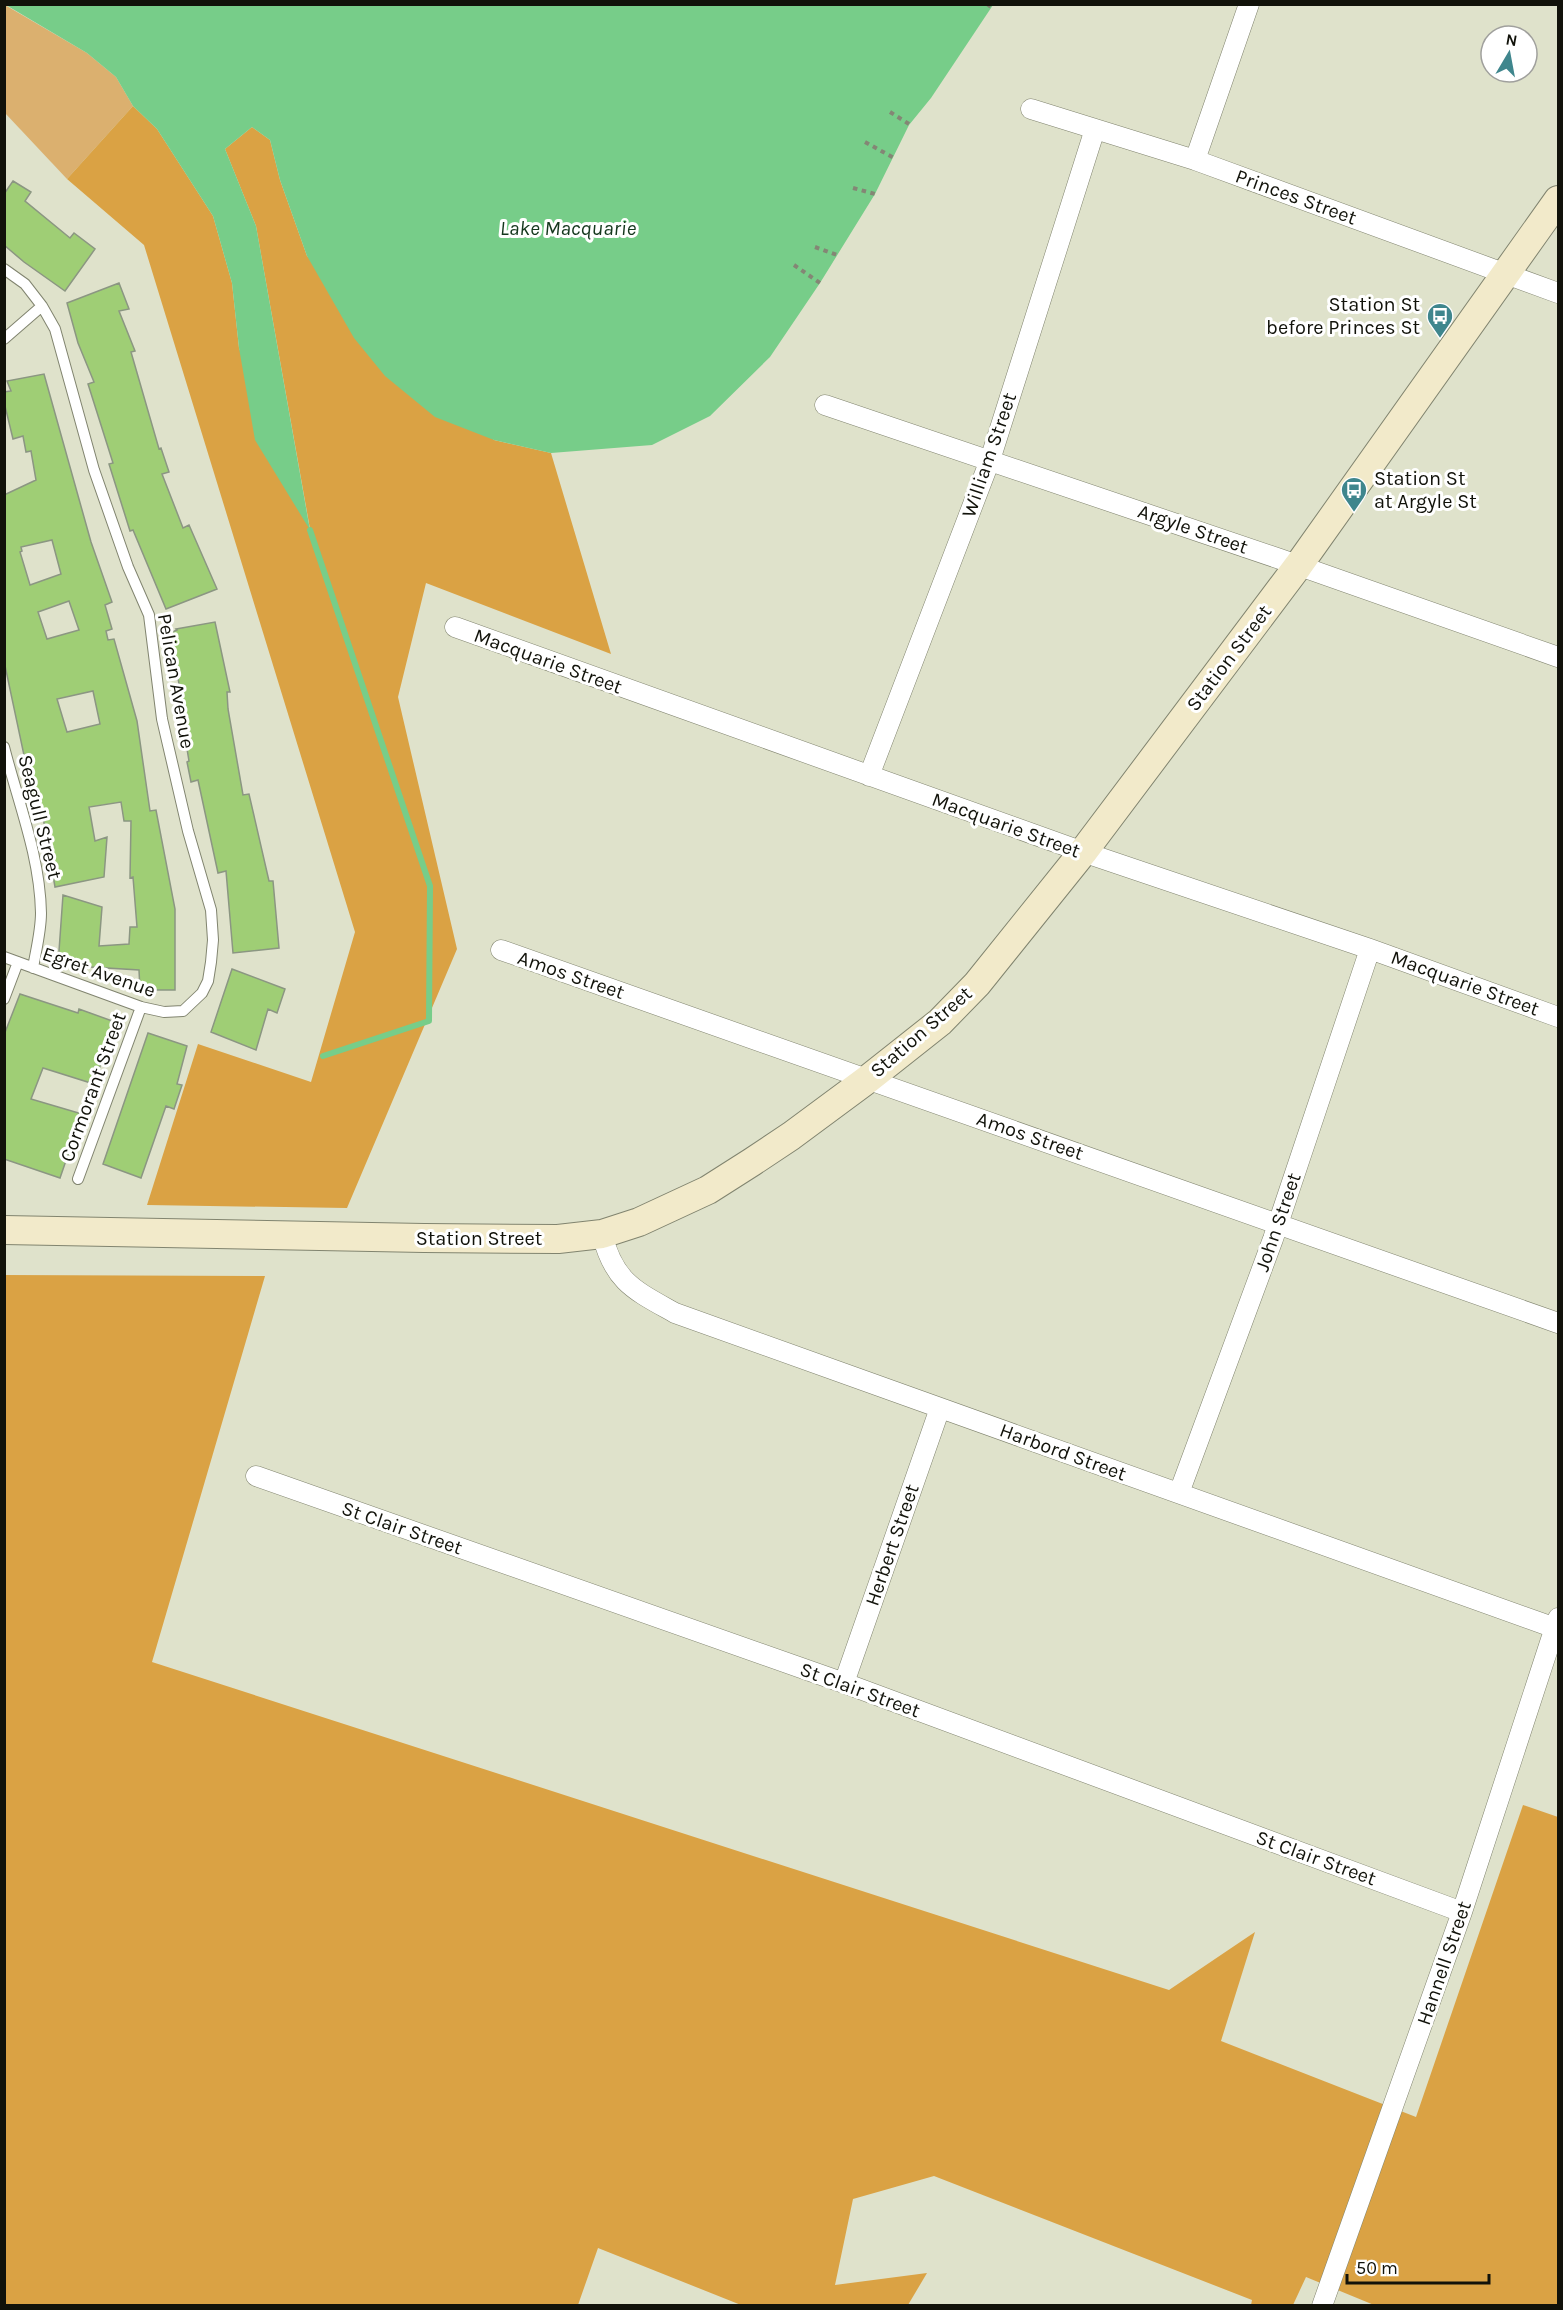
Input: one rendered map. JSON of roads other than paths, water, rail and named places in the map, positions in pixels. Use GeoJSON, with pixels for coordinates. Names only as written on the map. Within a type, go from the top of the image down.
{"type":"FeatureCollection","features":[{"type":"Feature","properties":{"kind":"street"},"geometry":{"type":"LineString","coordinates":[[1195,160],[1249,4]]}},
{"type":"Feature","properties":{"kind":"street","name":"Princes Street"},"geometry":{"type":"LineString","coordinates":[[1031,110],[1195,160],[1558,293]]}},
{"type":"Feature","properties":{"kind":"street","name":"William Street"},"geometry":{"type":"LineString","coordinates":[[869,776],[990,460],[1095,129]]}},
{"type":"Feature","properties":{"kind":"street","name":"Station Street"},"geometry":{"type":"LineString","coordinates":[[4,1230],[471,1239],[558,1239],[602,1234],[665,1211],[708,1190],[791,1136],[940,1022],[977,984],[1083,852],[1298,566],[1558,200]]}},
{"type":"Feature","properties":{"kind":"street","name":"Argyle Street"},"geometry":{"type":"LineString","coordinates":[[825,405],[1558,657]]}},
{"type":"Feature","properties":{"kind":"street","name":"Macquarie Street"},"geometry":{"type":"LineString","coordinates":[[455,627],[1083,852],[1370,949],[1558,1017]]}},
{"type":"Feature","properties":{"kind":"street","name":"John Street"},"geometry":{"type":"LineString","coordinates":[[1179,1493],[1278,1223],[1370,949]]}},
{"type":"Feature","properties":{"kind":"street","name":"Amos Street"},"geometry":{"type":"LineString","coordinates":[[501,950],[1558,1323]]}},
{"type":"Feature","properties":{"kind":"street","name":"Harbord Street"},"geometry":{"type":"LineString","coordinates":[[602,1234],[610,1261],[624,1281],[639,1293],[675,1313],[1557,1625]]}},
{"type":"Feature","properties":{"kind":"street","name":"Herbert Street"},"geometry":{"type":"LineString","coordinates":[[844,1683],[940,1408]]}},
{"type":"Feature","properties":{"kind":"street","name":"St Clair Street"},"geometry":{"type":"LineString","coordinates":[[256,1476],[844,1683],[1462,1912]]}},
{"type":"Feature","properties":{"kind":"street","name":"Hannell Street"},"geometry":{"type":"LineString","coordinates":[[1322,2306],[1462,1912],[1557,1625]]}},
{"type":"Feature","properties":{"kind":"lane","name":"Pelican Avenue"},"geometry":{"type":"LineString","coordinates":[[4,269],[25,284],[42,306],[55,329],[94,470],[128,567],[149,615],[162,719],[188,831],[211,910],[213,940],[208,981],[193,1004],[183,1011]]}},
{"type":"Feature","properties":{"kind":"lane"},"geometry":{"type":"LineString","coordinates":[[4,339],[42,306]]}},
{"type":"Feature","properties":{"kind":"lane","name":"Seagull Street"},"geometry":{"type":"LineString","coordinates":[[4,747],[32,846],[40,888],[41,916],[33,968]]}},
{"type":"Feature","properties":{"kind":"lane","name":"Egret Avenue"},"geometry":{"type":"LineString","coordinates":[[4,957],[141,1007],[164,1012],[183,1011]]}},
{"type":"Feature","properties":{"kind":"lane"},"geometry":{"type":"LineString","coordinates":[[4,999],[18,962]]}},
{"type":"Feature","properties":{"kind":"lane","name":"Cormorant Street"},"geometry":{"type":"LineString","coordinates":[[78,1179],[141,1007]]}},
{"type":"Feature","properties":{"kind":"water","name":"Lake Macquarie"},"geometry":{"type":"Polygon","coordinates":[[[6,5],[993,5],[931,98],[909,125],[875,194],[820,283],[770,357],[710,416],[652,445],[551,453],[494,440],[435,417],[385,376],[354,338],[307,256],[280,180],[270,140],[252,127],[225,149],[256,226],[310,530],[255,440],[239,348],[232,283],[213,216],[157,129],[133,106],[116,77],[87,53],[6,5]]]}},
{"type":"Feature","properties":{"kind":"waterway"},"geometry":{"type":"LineString","coordinates":[[310,530],[430,886],[429,1021],[323,1056]]}},
{"type":"Feature","properties":{"kind":"place","name":"Station St before Princes St"},"geometry":{"type":"Point","coordinates":[1440,339]}},
{"type":"Feature","properties":{"kind":"place","name":"Station St at Argyle St"},"geometry":{"type":"Point","coordinates":[1354,513]}}]}
